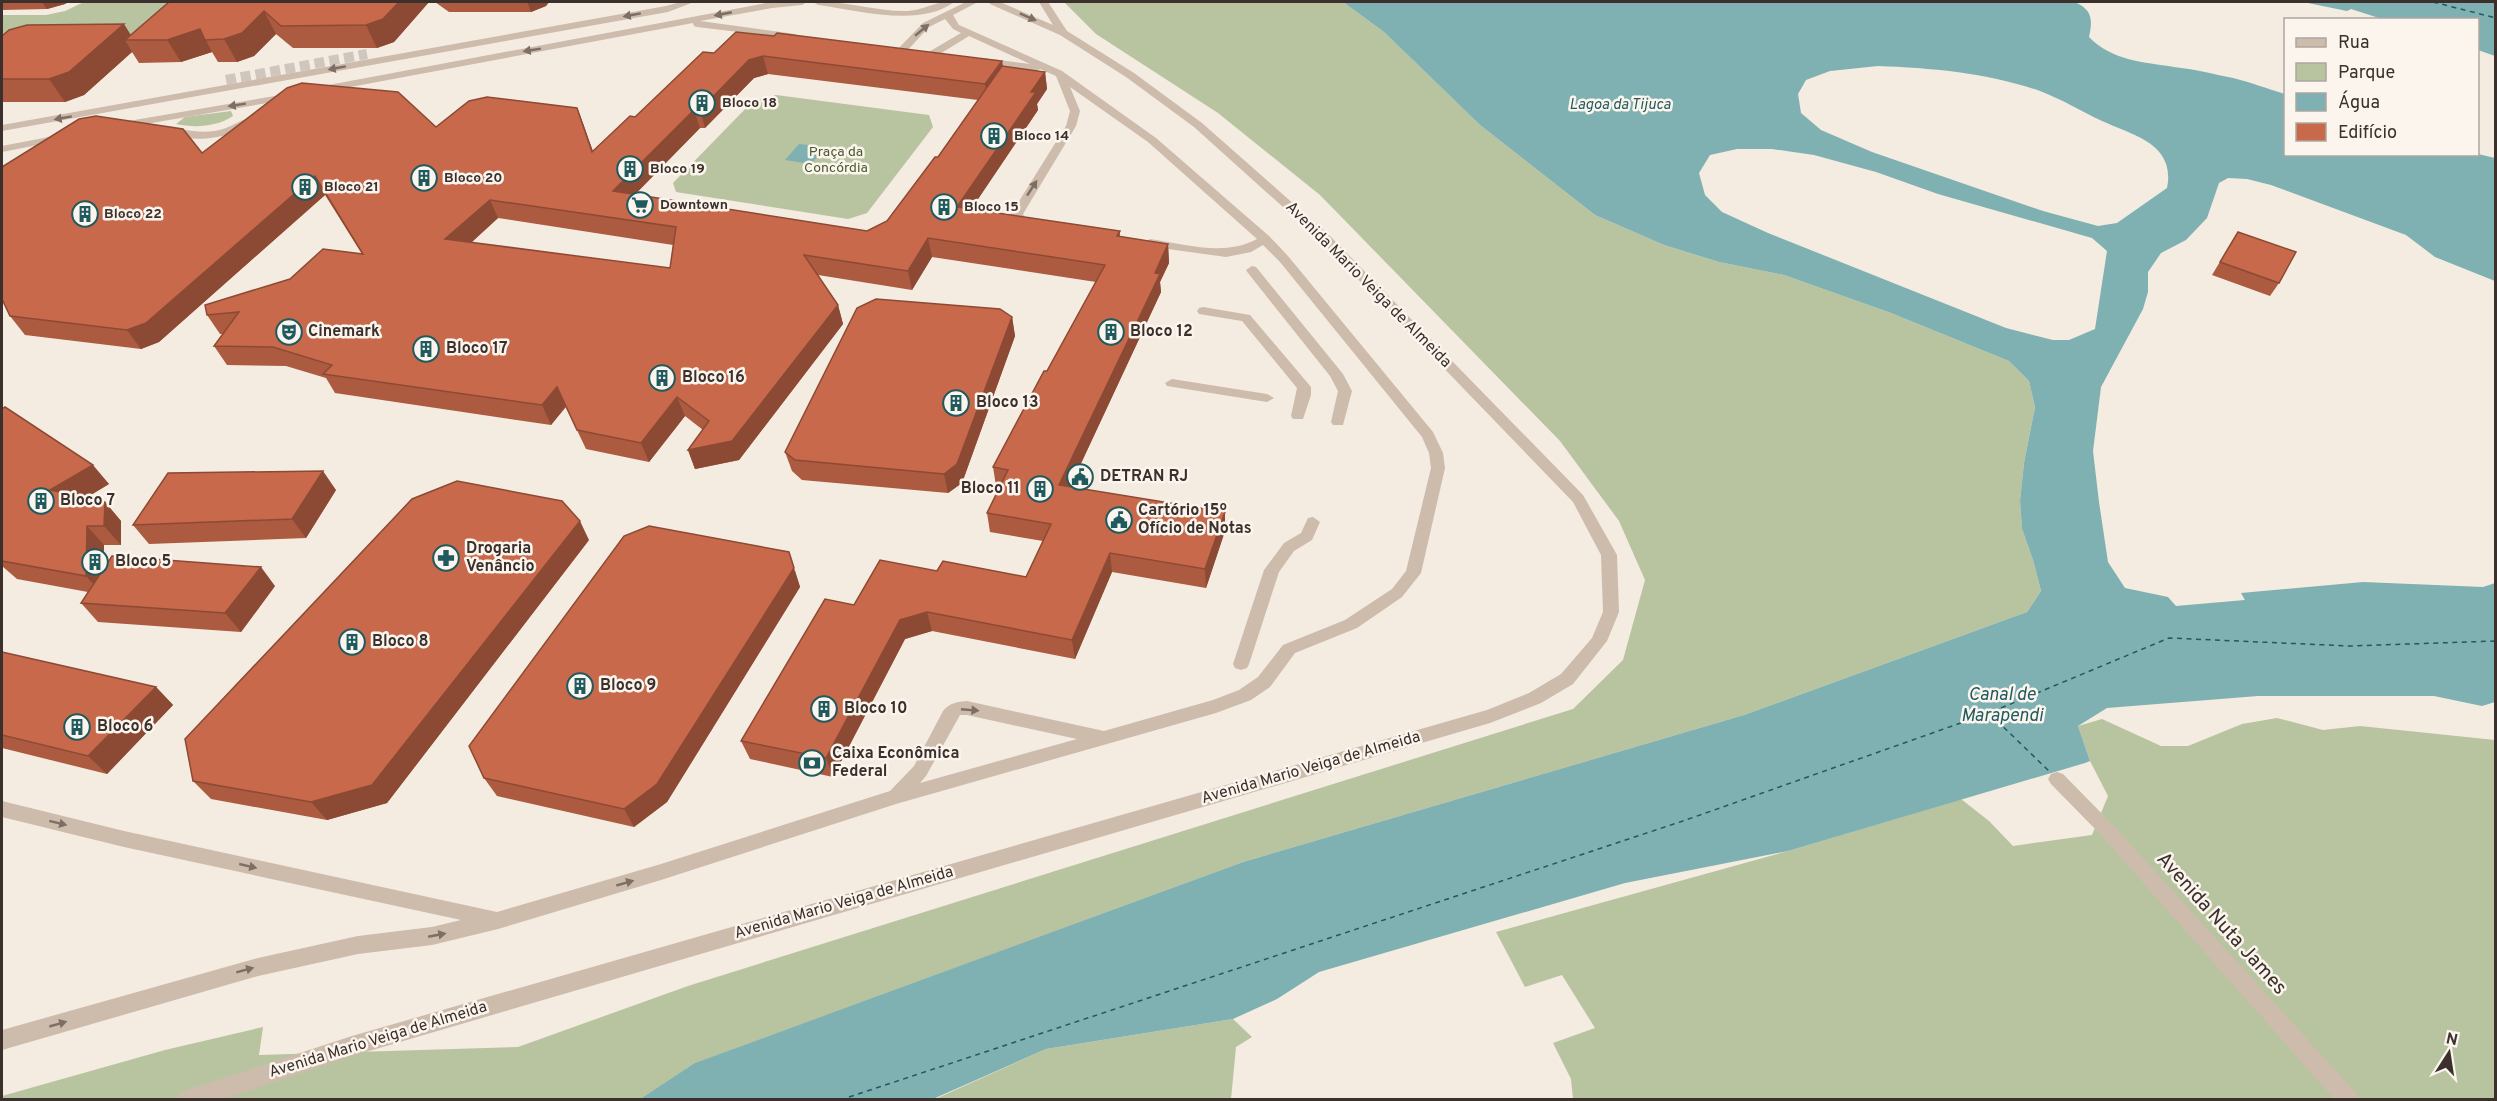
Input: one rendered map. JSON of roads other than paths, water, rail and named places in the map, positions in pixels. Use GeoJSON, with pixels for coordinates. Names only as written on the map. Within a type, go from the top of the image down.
{"type":"FeatureCollection","features":[{"type":"Feature","properties":{"kind":"street"},"geometry":{"type":"LineString","coordinates":[[2,129],[668,9],[689,2]]}},
{"type":"Feature","properties":{"kind":"street"},"geometry":{"type":"LineString","coordinates":[[105,128],[286,97],[772,4],[802,2]]}},
{"type":"Feature","properties":{"kind":"street"},"geometry":{"type":"LineString","coordinates":[[818,2],[906,14],[973,2]]}},
{"type":"Feature","properties":{"kind":"street","name":"Avenida Mario Veiga de Almeida"},"geometry":{"type":"LineString","coordinates":[[187,1100],[352,1046],[1491,716],[1535,698],[1567,679],[1599,641],[1611,612],[1609,555],[1578,499],[1327,240],[1260,178],[1197,125],[1130,75],[1063,33],[993,2]]}},
{"type":"Feature","properties":{"kind":"street","name":"Avenida Mario Veiga de Almeida"},"geometry":{"type":"LineString","coordinates":[[1044,2],[1063,33]]}},
{"type":"Feature","properties":{"kind":"street"},"geometry":{"type":"LineString","coordinates":[[2,1040],[258,967],[368,944],[432,936],[498,920],[662,872],[896,796],[1216,706],[1245,695],[1264,682],[1289,649],[1351,624],[1397,593],[1413,573],[1436,480],[1436,453],[1421,426],[1265,239],[1152,140],[1056,73],[966,34],[956,27],[948,8]]}},
{"type":"Feature","properties":{"kind":"street"},"geometry":{"type":"LineString","coordinates":[[916,53],[926,25],[948,8]]}},
{"type":"Feature","properties":{"kind":"street"},"geometry":{"type":"LineString","coordinates":[[685,22],[806,39]]}},
{"type":"Feature","properties":{"kind":"street"},"geometry":{"type":"LineString","coordinates":[[916,53],[966,34]]}},
{"type":"Feature","properties":{"kind":"street"},"geometry":{"type":"LineString","coordinates":[[367,54],[423,44],[447,42],[474,44]]}},
{"type":"Feature","properties":{"kind":"street"},"geometry":{"type":"LineString","coordinates":[[889,50],[953,58]]}},
{"type":"Feature","properties":{"kind":"street"},"geometry":{"type":"LineString","coordinates":[[974,60],[1056,73]]}},
{"type":"Feature","properties":{"kind":"street"},"geometry":{"type":"LineString","coordinates":[[1047,229],[1023,224],[1018,220],[1017,214],[1071,126],[1075,111],[1056,73]]}},
{"type":"Feature","properties":{"kind":"street"},"geometry":{"type":"LineString","coordinates":[[102,110],[142,94],[226,80]]}},
{"type":"Feature","properties":{"kind":"street"},"geometry":{"type":"LineString","coordinates":[[145,120],[191,134],[210,135],[229,132],[286,97]]}},
{"type":"Feature","properties":{"kind":"street"},"geometry":{"type":"LineString","coordinates":[[2,149],[68,136],[27,157]]}},
{"type":"Feature","properties":{"kind":"street"},"geometry":{"type":"LineString","coordinates":[[1136,241],[1226,253],[1246,249],[1265,239]]}},
{"type":"Feature","properties":{"kind":"street"},"geometry":{"type":"LineString","coordinates":[[1252,270],[1336,374],[1346,391],[1338,422]]}},
{"type":"Feature","properties":{"kind":"street"},"geometry":{"type":"LineString","coordinates":[[1203,311],[1246,318],[1304,387],[1305,395],[1298,416]]}},
{"type":"Feature","properties":{"kind":"street"},"geometry":{"type":"LineString","coordinates":[[1172,383],[1267,398]]}},
{"type":"Feature","properties":{"kind":"street"},"geometry":{"type":"LineString","coordinates":[[1241,664],[1272,570],[1288,547],[1307,536],[1313,522]]}},
{"type":"Feature","properties":{"kind":"street"},"geometry":{"type":"LineString","coordinates":[[896,796],[920,771],[955,709],[967,708],[1104,737]]}},
{"type":"Feature","properties":{"kind":"street","name":"Avenida Nuta James"},"geometry":{"type":"LineString","coordinates":[[2057,779],[2106,829],[2349,1100]]}},
{"type":"Feature","properties":{"kind":"street"},"geometry":{"type":"LineString","coordinates":[[2,809],[93,832],[498,920]]}},
{"type":"Feature","properties":{"kind":"water"},"geometry":{"type":"Polygon","coordinates":[[[1343,2],[2075,2],[2085,8],[2090,16],[2089,37],[2118,56],[2233,78],[2284,94],[2284,156],[2479,154],[2495,158],[2495,281],[2435,257],[2406,235],[2271,185],[2247,179],[2228,178],[2219,183],[2207,218],[2186,240],[2161,253],[2148,272],[2148,292],[2143,309],[2101,387],[2093,451],[2108,562],[2125,588],[2168,597],[2176,606],[2245,600],[2241,593],[2363,582],[2483,587],[2495,583],[2495,702],[2482,706],[2434,696],[2258,696],[2107,708],[2078,726],[2090,761],[2085,763],[1788,851],[1625,883],[1319,972],[1277,999],[1233,1019],[1046,1049],[933,1099],[640,1099],[695,1063],[1243,862],[1744,715],[2027,612],[2041,591],[2022,529],[2020,501],[2024,463],[2035,407],[2029,381],[2009,361],[1891,313],[1784,275],[1719,262],[1664,245],[1595,215],[1480,125],[1384,32],[1343,2]],[[1878,66],[1830,71],[1806,80],[1798,94],[1801,113],[1821,130],[1872,152],[2043,211],[2098,226],[2117,223],[2167,188],[2168,173],[2165,161],[2159,151],[2139,137],[2040,91],[1980,76],[1919,68],[1878,66]],[[1737,149],[1710,155],[1699,173],[1705,195],[1722,212],[1768,233],[2006,328],[2053,340],[2069,340],[2095,329],[2107,251],[2092,238],[1938,194],[1876,172],[1814,155],[1772,149],[1737,149]]]}},
{"type":"Feature","properties":{"kind":"water"},"geometry":{"type":"Polygon","coordinates":[[[2303,2],[2495,2],[2495,56],[2479,50],[2479,18],[2379,18],[2351,9],[2347,11],[2303,2]]]}},
{"type":"Feature","properties":{"kind":"water"},"geometry":{"type":"Polygon","coordinates":[[[799,144],[826,147],[811,164],[785,160],[799,144]]]}},
{"type":"Feature","properties":{"kind":"tunnel"},"geometry":{"type":"LineString","coordinates":[[226,80],[367,54]]}},
{"type":"Feature","properties":{"kind":"place","name":"Bloco 18"},"geometry":{"type":"Point","coordinates":[702,103]}},
{"type":"Feature","properties":{"kind":"place","name":"Bloco 14"},"geometry":{"type":"Point","coordinates":[994,136]}},
{"type":"Feature","properties":{"kind":"place","name":"Bloco 19"},"geometry":{"type":"Point","coordinates":[630,169]}},
{"type":"Feature","properties":{"kind":"place","name":"Bloco 20"},"geometry":{"type":"Point","coordinates":[424,178]}},
{"type":"Feature","properties":{"kind":"place","name":"Bloco 21"},"geometry":{"type":"Point","coordinates":[305,187]}},
{"type":"Feature","properties":{"kind":"place","name":"Downtown"},"geometry":{"type":"Point","coordinates":[640,205]}},
{"type":"Feature","properties":{"kind":"place","name":"Bloco 15"},"geometry":{"type":"Point","coordinates":[944,207]}},
{"type":"Feature","properties":{"kind":"place","name":"Bloco 22"},"geometry":{"type":"Point","coordinates":[85,214]}},
{"type":"Feature","properties":{"kind":"place","name":"Cinemark"},"geometry":{"type":"Point","coordinates":[289,332]}},
{"type":"Feature","properties":{"kind":"place","name":"Bloco 12"},"geometry":{"type":"Point","coordinates":[1111,332]}},
{"type":"Feature","properties":{"kind":"place","name":"Bloco 17"},"geometry":{"type":"Point","coordinates":[426,349]}},
{"type":"Feature","properties":{"kind":"place","name":"Bloco 16"},"geometry":{"type":"Point","coordinates":[662,378]}},
{"type":"Feature","properties":{"kind":"place","name":"Bloco 13"},"geometry":{"type":"Point","coordinates":[956,403]}},
{"type":"Feature","properties":{"kind":"place","name":"DETRAN RJ"},"geometry":{"type":"Point","coordinates":[1080,477]}},
{"type":"Feature","properties":{"kind":"place","name":"Bloco 11"},"geometry":{"type":"Point","coordinates":[1040,489]}},
{"type":"Feature","properties":{"kind":"place","name":"Bloco 7"},"geometry":{"type":"Point","coordinates":[41,501]}},
{"type":"Feature","properties":{"kind":"place","name":"Cartório 15º Ofício de Notas"},"geometry":{"type":"Point","coordinates":[1119,520]}},
{"type":"Feature","properties":{"kind":"place","name":"Drogaria Venâncio"},"geometry":{"type":"Point","coordinates":[446,558]}},
{"type":"Feature","properties":{"kind":"place","name":"Bloco 5"},"geometry":{"type":"Point","coordinates":[95,562]}},
{"type":"Feature","properties":{"kind":"place","name":"Bloco 8"},"geometry":{"type":"Point","coordinates":[352,642]}},
{"type":"Feature","properties":{"kind":"place","name":"Bloco 9"},"geometry":{"type":"Point","coordinates":[580,686]}},
{"type":"Feature","properties":{"kind":"place","name":"Bloco 10"},"geometry":{"type":"Point","coordinates":[824,709]}},
{"type":"Feature","properties":{"kind":"place","name":"Bloco 6"},"geometry":{"type":"Point","coordinates":[77,727]}},
{"type":"Feature","properties":{"kind":"place","name":"Caixa Econômica Federal"},"geometry":{"type":"Point","coordinates":[812,763]}},
{"type":"Feature","properties":{"kind":"water label","name":"Lagoa da Tijuca"},"geometry":{"type":"Point","coordinates":[1620,105]}},
{"type":"Feature","properties":{"kind":"water label","name":"Canal de Marapendi"},"geometry":{"type":"Point","coordinates":[2002,705]}},
{"type":"Feature","properties":{"kind":"park label","name":"Praça da Concórdia"},"geometry":{"type":"Point","coordinates":[836,160]}}]}
